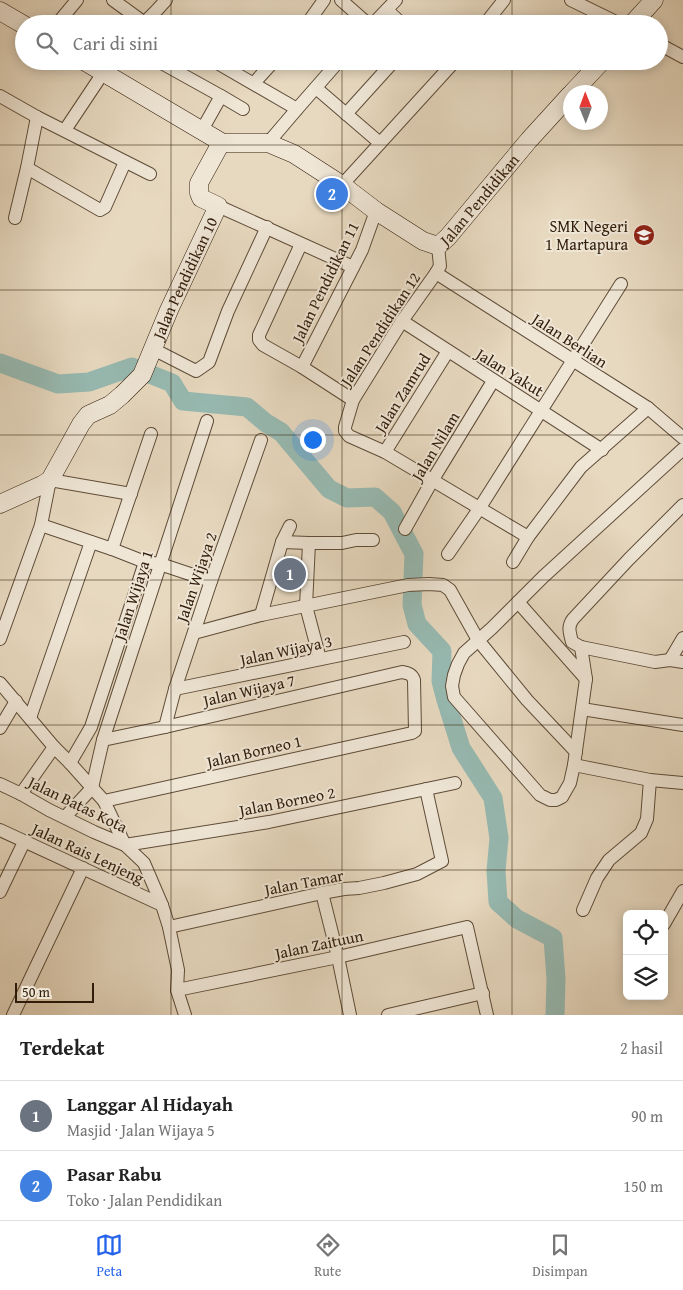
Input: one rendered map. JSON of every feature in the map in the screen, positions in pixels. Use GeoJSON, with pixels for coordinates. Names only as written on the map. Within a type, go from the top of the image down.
{"type":"FeatureCollection","features":[{"type":"Feature","properties":{"kind":"street"},"geometry":{"type":"LineString","coordinates":[[65,15],[78,0]]}},
{"type":"Feature","properties":{"kind":"street"},"geometry":{"type":"LineString","coordinates":[[113,0],[134,15]]}},
{"type":"Feature","properties":{"kind":"street"},"geometry":{"type":"LineString","coordinates":[[152,15],[166,0]]}},
{"type":"Feature","properties":{"kind":"street"},"geometry":{"type":"LineString","coordinates":[[313,15],[324,0]]}},
{"type":"Feature","properties":{"kind":"street"},"geometry":{"type":"LineString","coordinates":[[341,0],[358,15]]}},
{"type":"Feature","properties":{"kind":"street"},"geometry":{"type":"LineString","coordinates":[[382,15],[396,0]]}},
{"type":"Feature","properties":{"kind":"street"},"geometry":{"type":"LineString","coordinates":[[492,15],[504,0]]}},
{"type":"Feature","properties":{"kind":"street"},"geometry":{"type":"LineString","coordinates":[[571,0],[602,15]]}},
{"type":"Feature","properties":{"kind":"street"},"geometry":{"type":"LineString","coordinates":[[640,15],[654,0]]}},
{"type":"Feature","properties":{"kind":"street"},"geometry":{"type":"LineString","coordinates":[[387,10],[392,15]]}},
{"type":"Feature","properties":{"kind":"street"},"geometry":{"type":"LineString","coordinates":[[0,11],[15,20]]}},
{"type":"Feature","properties":{"kind":"street"},"geometry":{"type":"LineString","coordinates":[[668,49],[683,57]]}},
{"type":"Feature","properties":{"kind":"street"},"geometry":{"type":"LineString","coordinates":[[98,70],[221,143]]}},
{"type":"Feature","properties":{"kind":"street"},"geometry":{"type":"LineString","coordinates":[[174,70],[243,109]]}},
{"type":"Feature","properties":{"kind":"street"},"geometry":{"type":"LineString","coordinates":[[230,70],[296,108]]}},
{"type":"Feature","properties":{"kind":"street"},"geometry":{"type":"LineString","coordinates":[[254,84],[266,70]]}},
{"type":"Feature","properties":{"kind":"street"},"geometry":{"type":"LineString","coordinates":[[268,143],[296,108],[331,70]]}},
{"type":"Feature","properties":{"kind":"street"},"geometry":{"type":"LineString","coordinates":[[346,114],[386,70]]}},
{"type":"Feature","properties":{"kind":"street"},"geometry":{"type":"LineString","coordinates":[[342,185],[444,70]]}},
{"type":"Feature","properties":{"kind":"street","name":"Jalan Pendidikan"},"geometry":{"type":"LineString","coordinates":[[580,85],[594,70]]}},
{"type":"Feature","properties":{"kind":"street"},"geometry":{"type":"LineString","coordinates":[[65,130],[103,73]]}},
{"type":"Feature","properties":{"kind":"street"},"geometry":{"type":"LineString","coordinates":[[316,88],[380,143]]}},
{"type":"Feature","properties":{"kind":"street"},"geometry":{"type":"LineString","coordinates":[[0,96],[150,174]]}},
{"type":"Feature","properties":{"kind":"street"},"geometry":{"type":"LineString","coordinates":[[202,130],[222,96]]}},
{"type":"Feature","properties":{"kind":"street","name":"Jalan Pendidikan"},"geometry":{"type":"LineString","coordinates":[[221,143],[268,143],[294,154],[342,185],[376,211],[423,241],[438,246],[448,237],[529,140],[563,104]]}},
{"type":"Feature","properties":{"kind":"street"},"geometry":{"type":"LineString","coordinates":[[15,218],[37,116]]}},
{"type":"Feature","properties":{"kind":"street","name":"Jalan Pendidikan 10"},"geometry":{"type":"LineString","coordinates":[[50,480],[81,424],[88,415],[110,405],[143,372],[169,310],[218,206],[201,198],[199,183],[221,143]]}},
{"type":"Feature","properties":{"kind":"street"},"geometry":{"type":"LineString","coordinates":[[27,168],[100,210],[105,207],[125,162]]}},
{"type":"Feature","properties":{"kind":"street"},"geometry":{"type":"LineString","coordinates":[[218,206],[353,267]]}},
{"type":"Feature","properties":{"kind":"street","name":"Jalan Pendidikan 11"},"geometry":{"type":"LineString","coordinates":[[302,367],[362,250],[376,211]]}},
{"type":"Feature","properties":{"kind":"street"},"geometry":{"type":"LineString","coordinates":[[154,349],[196,371],[209,362],[228,311],[267,227]]}},
{"type":"Feature","properties":{"kind":"street"},"geometry":{"type":"LineString","coordinates":[[301,244],[259,340],[263,345],[302,367],[352,400]]}},
{"type":"Feature","properties":{"kind":"street","name":"Jalan Pendidikan 12"},"geometry":{"type":"LineString","coordinates":[[385,452],[349,436],[345,431],[345,427],[352,400],[402,321],[440,266],[438,246]]}},
{"type":"Feature","properties":{"kind":"street","name":"Jalan Berlian"},"geometry":{"type":"LineString","coordinates":[[436,273],[648,408],[683,438]]}},
{"type":"Feature","properties":{"kind":"street"},"geometry":{"type":"LineString","coordinates":[[448,554],[542,411],[621,284]]}},
{"type":"Feature","properties":{"kind":"street","name":"Jalan Yakut"},"geometry":{"type":"LineString","coordinates":[[402,321],[602,450]]}},
{"type":"Feature","properties":{"kind":"street","name":"Jalan Zamrud"},"geometry":{"type":"LineString","coordinates":[[385,452],[448,351]]}},
{"type":"Feature","properties":{"kind":"street","name":"Jalan Nilam"},"geometry":{"type":"LineString","coordinates":[[405,529],[493,381]]}},
{"type":"Feature","properties":{"kind":"street"},"geometry":{"type":"LineString","coordinates":[[513,562],[528,537],[581,467],[648,408]]}},
{"type":"Feature","properties":{"kind":"street","name":"Jalan Wijaya 1"},"geometry":{"type":"LineString","coordinates":[[93,784],[103,740],[207,421]]}},
{"type":"Feature","properties":{"kind":"street"},"geometry":{"type":"LineString","coordinates":[[112,549],[151,434]]}},
{"type":"Feature","properties":{"kind":"street","name":"Jalan Wijaya 2"},"geometry":{"type":"LineString","coordinates":[[165,726],[175,689],[211,580],[261,440]]}},
{"type":"Feature","properties":{"kind":"street"},"geometry":{"type":"LineString","coordinates":[[581,647],[586,679],[574,766],[570,784],[562,797],[550,800],[540,795],[454,697],[452,686],[458,664],[464,653],[543,577],[683,449]]}},
{"type":"Feature","properties":{"kind":"street"},"geometry":{"type":"LineString","coordinates":[[385,452],[528,537]]}},
{"type":"Feature","properties":{"kind":"street"},"geometry":{"type":"LineString","coordinates":[[0,504],[50,480],[131,494]]}},
{"type":"Feature","properties":{"kind":"street"},"geometry":{"type":"LineString","coordinates":[[0,640],[41,525],[50,480]]}},
{"type":"Feature","properties":{"kind":"street"},"geometry":{"type":"LineString","coordinates":[[683,506],[629,559],[569,624],[572,642],[581,647],[655,662],[677,661],[683,638]]}},
{"type":"Feature","properties":{"kind":"street"},"geometry":{"type":"LineString","coordinates":[[41,525],[145,562],[160,564],[211,580]]}},
{"type":"Feature","properties":{"kind":"street"},"geometry":{"type":"LineString","coordinates":[[261,615],[282,542],[290,526]]}},
{"type":"Feature","properties":{"kind":"street"},"geometry":{"type":"LineString","coordinates":[[282,542],[342,543],[356,540],[373,540]]}},
{"type":"Feature","properties":{"kind":"street"},"geometry":{"type":"LineString","coordinates":[[30,718],[91,542]]}},
{"type":"Feature","properties":{"kind":"street"},"geometry":{"type":"LineString","coordinates":[[309,543],[306,606],[320,659]]}},
{"type":"Feature","properties":{"kind":"street"},"geometry":{"type":"LineString","coordinates":[[70,763],[91,727],[145,562]]}},
{"type":"Feature","properties":{"kind":"street"},"geometry":{"type":"LineString","coordinates":[[194,633],[261,615],[408,585],[443,585],[450,590],[478,640],[527,700],[576,752]]}},
{"type":"Feature","properties":{"kind":"street"},"geometry":{"type":"LineString","coordinates":[[518,602],[586,679]]}},
{"type":"Feature","properties":{"kind":"street","name":"Jalan Wijaya 3"},"geometry":{"type":"LineString","coordinates":[[175,689],[404,642]]}},
{"type":"Feature","properties":{"kind":"street","name":"Jalan Wijaya 7"},"geometry":{"type":"LineString","coordinates":[[103,740],[402,672],[413,675],[414,680],[415,731],[408,734]]}},
{"type":"Feature","properties":{"kind":"street"},"geometry":{"type":"LineString","coordinates":[[0,683],[54,747],[93,784],[105,801],[125,845]]}},
{"type":"Feature","properties":{"kind":"street"},"geometry":{"type":"LineString","coordinates":[[0,728],[16,701]]}},
{"type":"Feature","properties":{"kind":"street"},"geometry":{"type":"LineString","coordinates":[[582,709],[683,725]]}},
{"type":"Feature","properties":{"kind":"street","name":"Jalan Borneo 1"},"geometry":{"type":"LineString","coordinates":[[105,801],[408,734]]}},
{"type":"Feature","properties":{"kind":"street"},"geometry":{"type":"LineString","coordinates":[[21,794],[54,747]]}},
{"type":"Feature","properties":{"kind":"street"},"geometry":{"type":"LineString","coordinates":[[574,766],[683,784]]}},
{"type":"Feature","properties":{"kind":"street"},"geometry":{"type":"LineString","coordinates":[[583,910],[597,878],[609,860],[642,833],[646,819],[650,780]]}},
{"type":"Feature","properties":{"kind":"street","name":"Jalan Borneo 2"},"geometry":{"type":"LineString","coordinates":[[125,845],[269,822],[456,783]]}},
{"type":"Feature","properties":{"kind":"street","name":"Jalan Batas Kota"},"geometry":{"type":"LineString","coordinates":[[0,784],[94,832],[125,845],[144,863],[169,927],[178,970],[177,990],[185,1015]]}},
{"type":"Feature","properties":{"kind":"street"},"geometry":{"type":"LineString","coordinates":[[65,817],[93,784]]}},
{"type":"Feature","properties":{"kind":"street","name":"Jalan Tamar"},"geometry":{"type":"LineString","coordinates":[[169,927],[322,893],[384,883],[417,874],[442,861],[426,789]]}},
{"type":"Feature","properties":{"kind":"street","name":"Jalan Rais Lenjeng"},"geometry":{"type":"LineString","coordinates":[[0,830],[162,905]]}},
{"type":"Feature","properties":{"kind":"street"},"geometry":{"type":"LineString","coordinates":[[0,892],[24,842]]}},
{"type":"Feature","properties":{"kind":"street"},"geometry":{"type":"LineString","coordinates":[[12,1015],[83,868]]}},
{"type":"Feature","properties":{"kind":"street"},"geometry":{"type":"LineString","coordinates":[[668,917],[683,891]]}},
{"type":"Feature","properties":{"kind":"street"},"geometry":{"type":"LineString","coordinates":[[322,893],[350,1015]]}},
{"type":"Feature","properties":{"kind":"street","name":"Jalan Zaituun"},"geometry":{"type":"LineString","coordinates":[[177,990],[338,957],[468,927],[483,993]]}},
{"type":"Feature","properties":{"kind":"street"},"geometry":{"type":"LineString","coordinates":[[388,1015],[409,1013],[483,993],[487,1015]]}},
{"type":"Feature","properties":{"kind":"waterway"},"geometry":{"type":"LineString","coordinates":[[0,363],[58,384],[89,382],[132,367],[172,383],[183,401],[247,407],[266,423],[281,432],[329,489],[347,498],[375,497],[392,512],[414,554],[412,605],[417,624],[442,651],[441,681],[461,748],[493,798],[499,838],[496,871],[498,902],[517,919],[553,938],[556,979],[555,1015]]}},
{"type":"Feature","properties":{"kind":"place","name":"Pasar Rabu"},"geometry":{"type":"Point","coordinates":[332,194]}},
{"type":"Feature","properties":{"kind":"place","name":"SMK Negeri 1 Martapura"},"geometry":{"type":"Point","coordinates":[644,235]}},
{"type":"Feature","properties":{"kind":"place","name":"Langgar Al Hidayah"},"geometry":{"type":"Point","coordinates":[290,574]}}]}
